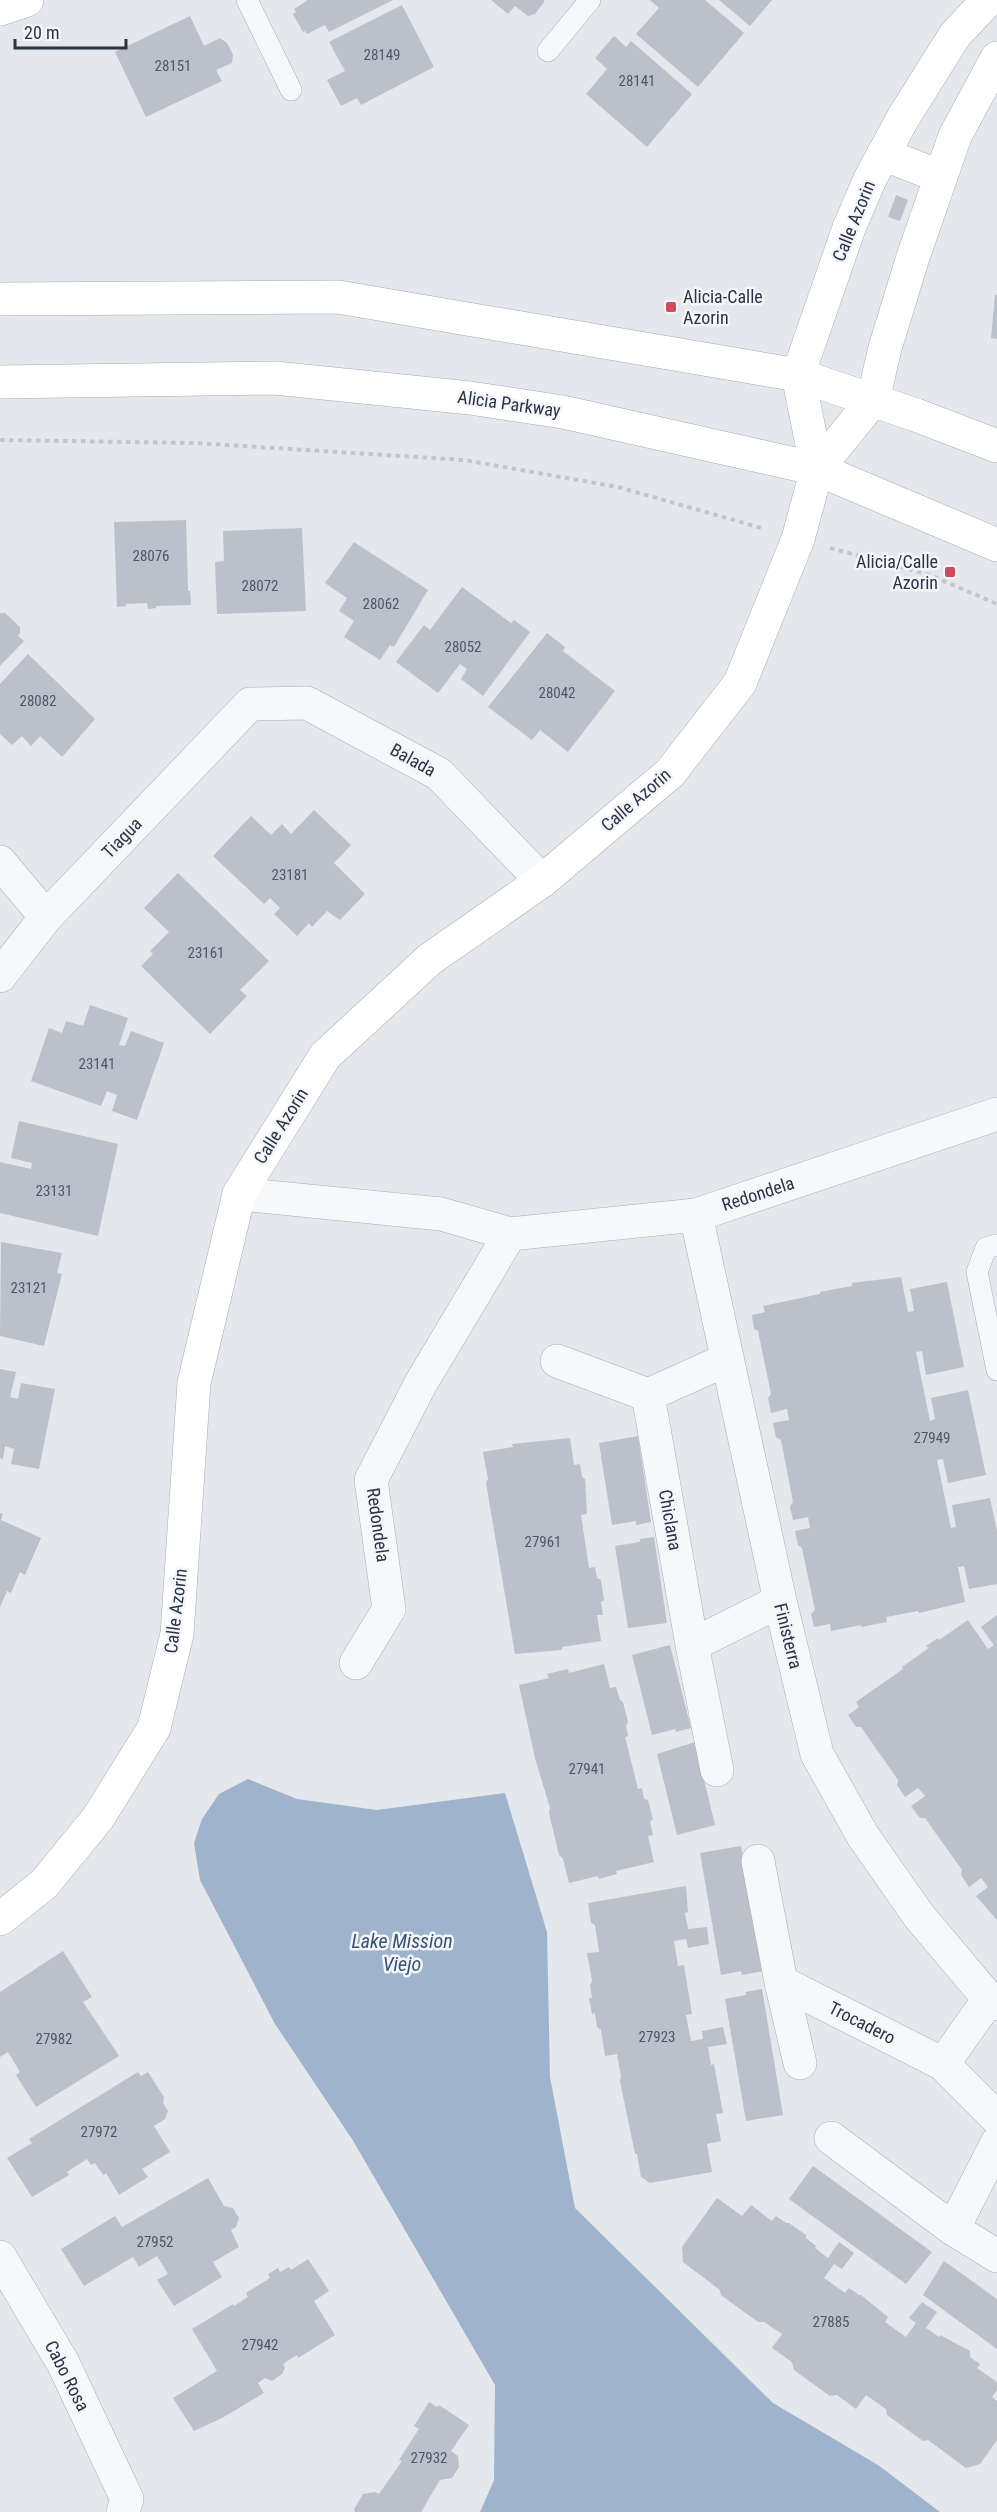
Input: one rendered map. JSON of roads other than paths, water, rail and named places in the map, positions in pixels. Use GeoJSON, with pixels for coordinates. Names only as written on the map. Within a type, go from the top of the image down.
{"type":"FeatureCollection","features":[{"type":"Feature","properties":{"kind":"street"},"geometry":{"type":"LineString","coordinates":[[0,9],[27,0]]}},
{"type":"Feature","properties":{"kind":"street","name":"Calle Azorin"},"geometry":{"type":"LineString","coordinates":[[817,470],[798,375],[849,228],[883,154],[903,118],[956,36],[988,0]]}},
{"type":"Feature","properties":{"kind":"street","name":"Calle Azorin"},"geometry":{"type":"LineString","coordinates":[[0,1919],[44,1884],[98,1818],[154,1728],[177,1634],[194,1383],[239,1194],[325,1056],[430,959],[542,881],[670,773],[740,683],[798,539],[817,470],[873,400],[885,348],[913,257],[955,136],[997,58]]}},
{"type":"Feature","properties":{"kind":"street"},"geometry":{"type":"LineString","coordinates":[[883,154],[941,177]]}},
{"type":"Feature","properties":{"kind":"street"},"geometry":{"type":"LineString","coordinates":[[0,299],[338,297],[798,375],[997,446]]}},
{"type":"Feature","properties":{"kind":"street","name":"Alicia Parkway"},"geometry":{"type":"LineString","coordinates":[[0,382],[275,378],[470,398],[563,412],[817,470],[997,545]]}},
{"type":"Feature","properties":{"kind":"street","name":"Balada"},"geometry":{"type":"LineString","coordinates":[[250,704],[307,703],[440,774],[542,881]]}},
{"type":"Feature","properties":{"kind":"street","name":"Tiagua"},"geometry":{"type":"LineString","coordinates":[[0,976],[46,917],[250,704]]}},
{"type":"Feature","properties":{"kind":"street"},"geometry":{"type":"LineString","coordinates":[[0,862],[46,917]]}},
{"type":"Feature","properties":{"kind":"street","name":"Redondela"},"geometry":{"type":"LineString","coordinates":[[239,1194],[441,1214],[510,1234],[696,1215],[997,1114]]}},
{"type":"Feature","properties":{"kind":"street","name":"Finisterra"},"geometry":{"type":"LineString","coordinates":[[696,1215],[780,1602],[817,1755],[863,1836],[919,1916],[993,2001]]}},
{"type":"Feature","properties":{"kind":"street","name":"Redondela"},"geometry":{"type":"LineString","coordinates":[[356,1663],[389,1609],[371,1480],[421,1383],[510,1234]]}},
{"type":"Feature","properties":{"kind":"street"},"geometry":{"type":"LineString","coordinates":[[557,1361],[648,1395],[726,1360]]}},
{"type":"Feature","properties":{"kind":"street","name":"Chiclana"},"geometry":{"type":"LineString","coordinates":[[648,1395],[692,1645],[717,1770]]}},
{"type":"Feature","properties":{"kind":"street"},"geometry":{"type":"LineString","coordinates":[[692,1645],[780,1602]]}},
{"type":"Feature","properties":{"kind":"street"},"geometry":{"type":"LineString","coordinates":[[759,1861],[781,1982],[800,2063]]}},
{"type":"Feature","properties":{"kind":"street","name":"Trocadero"},"geometry":{"type":"LineString","coordinates":[[781,1982],[943,2064],[997,2118]]}},
{"type":"Feature","properties":{"kind":"street"},"geometry":{"type":"LineString","coordinates":[[943,2064],[993,2001]]}},
{"type":"Feature","properties":{"kind":"street"},"geometry":{"type":"LineString","coordinates":[[831,2138],[953,2229],[997,2256]]}},
{"type":"Feature","properties":{"kind":"street"},"geometry":{"type":"LineString","coordinates":[[953,2229],[997,2143]]}},
{"type":"Feature","properties":{"kind":"street","name":"Cabo Rosa"},"geometry":{"type":"LineString","coordinates":[[0,2257],[63,2363],[125,2505]]}},
{"type":"Feature","properties":{"kind":"lane"},"geometry":{"type":"LineString","coordinates":[[247,0],[291,90]]}},
{"type":"Feature","properties":{"kind":"lane"},"geometry":{"type":"LineString","coordinates":[[548,51],[590,0]]}},
{"type":"Feature","properties":{"kind":"lane"},"geometry":{"type":"LineString","coordinates":[[997,1245],[986,1248],[977,1272],[997,1370]]}},
{"type":"Feature","properties":{"kind":"water","name":"Lake Mission Viejo"},"geometry":{"type":"Polygon","coordinates":[[[248,1779],[297,1799],[377,1810],[505,1793],[547,1932],[550,2077],[575,2208],[773,2403],[878,2465],[940,2512],[480,2512],[494,2480],[495,2385],[352,2139],[275,2024],[200,1880],[194,1843],[202,1819],[219,1794],[248,1779]]]}},
{"type":"Feature","properties":{"kind":"place","name":"Alicia-Calle Azorin"},"geometry":{"type":"Point","coordinates":[671,307]}},
{"type":"Feature","properties":{"kind":"place","name":"Alicia/Calle Azorin"},"geometry":{"type":"Point","coordinates":[950,572]}}]}
